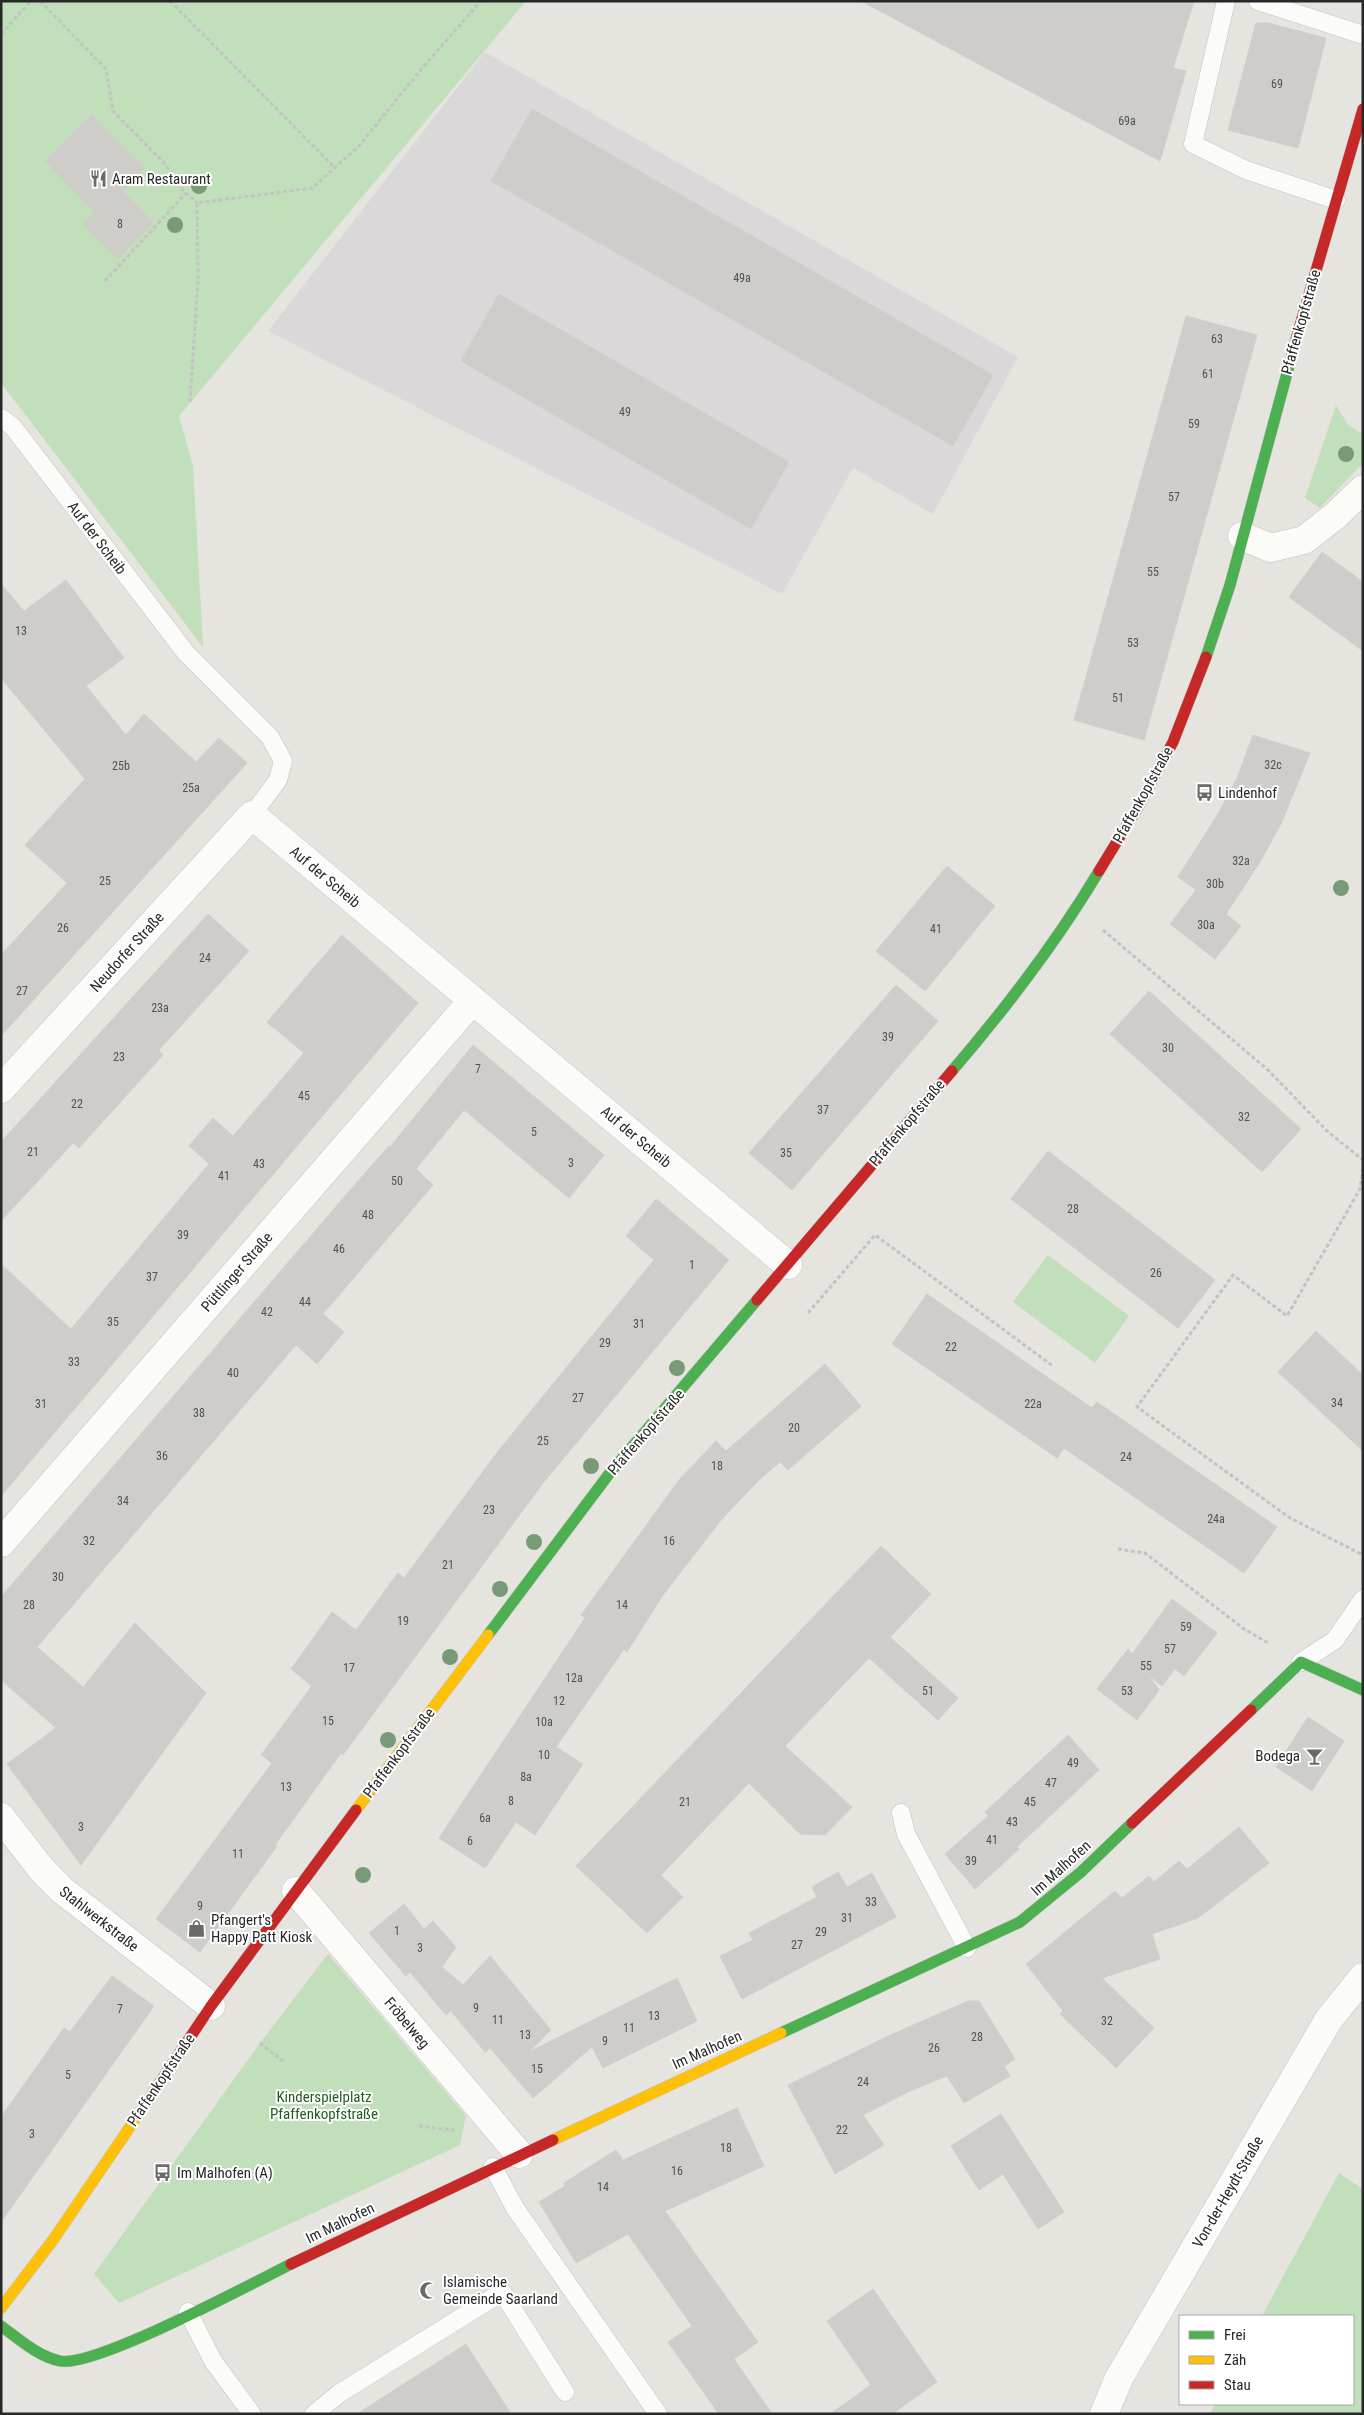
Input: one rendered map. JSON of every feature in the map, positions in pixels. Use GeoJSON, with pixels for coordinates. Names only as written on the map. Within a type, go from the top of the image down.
{"type":"FeatureCollection","features":[{"type":"Feature","properties":{"kind":"street","name":"Pfaffenkopfstraße"},"geometry":{"type":"LineString","coordinates":[[1,2308],[53,2240],[211,2006],[609,1474],[1006,1008],[1077,908],[1138,807],[1173,742],[1206,658],[1230,585],[1242,536],[1363,109]]}},
{"type":"Feature","properties":{"kind":"street"},"geometry":{"type":"LineString","coordinates":[[1242,536],[1271,548],[1304,540],[1335,516],[1357,504]]}},
{"type":"Feature","properties":{"kind":"street","name":"Auf der Scheib"},"geometry":{"type":"LineString","coordinates":[[252,815],[788,1264]]}},
{"type":"Feature","properties":{"kind":"street","name":"Neudorfer Straße"},"geometry":{"type":"LineString","coordinates":[[1,1090],[252,815]]}},
{"type":"Feature","properties":{"kind":"street","name":"Püttlinger Straße"},"geometry":{"type":"LineString","coordinates":[[1,1543],[473,1000]]}},
{"type":"Feature","properties":{"kind":"street"},"geometry":{"type":"LineString","coordinates":[[1301,1662],[1363,1690]]}},
{"type":"Feature","properties":{"kind":"street","name":"Im Malhofen"},"geometry":{"type":"LineString","coordinates":[[1,2326],[43,2356],[61,2363],[90,2359],[493,2166],[1020,1922],[1050,1899],[1301,1662]]}},
{"type":"Feature","properties":{"kind":"street","name":"Stahlwerkstraße"},"geometry":{"type":"LineString","coordinates":[[1,1817],[42,1870],[62,1890],[211,2006]]}},
{"type":"Feature","properties":{"kind":"street","name":"Fröbelweg"},"geometry":{"type":"LineString","coordinates":[[296,1891],[519,2154]]}},
{"type":"Feature","properties":{"kind":"street","name":"Von-der-Heydt-Straße"},"geometry":{"type":"LineString","coordinates":[[1104,2414],[1119,2378],[1329,2019],[1363,1977]]}},
{"type":"Feature","properties":{"kind":"lane"},"geometry":{"type":"LineString","coordinates":[[1226,1],[1193,144],[1246,170],[1336,200]]}},
{"type":"Feature","properties":{"kind":"lane"},"geometry":{"type":"LineString","coordinates":[[1258,1],[1363,35]]}},
{"type":"Feature","properties":{"kind":"lane","name":"Auf der Scheib"},"geometry":{"type":"LineString","coordinates":[[1,418],[13,427],[186,653],[270,737],[283,761],[278,780],[252,815]]}},
{"type":"Feature","properties":{"kind":"lane"},"geometry":{"type":"LineString","coordinates":[[1301,1662],[1335,1640],[1363,1599]]}},
{"type":"Feature","properties":{"kind":"lane"},"geometry":{"type":"LineString","coordinates":[[901,1813],[906,1834],[967,1948]]}},
{"type":"Feature","properties":{"kind":"lane"},"geometry":{"type":"LineString","coordinates":[[493,2166],[515,2208],[658,2414]]}},
{"type":"Feature","properties":{"kind":"lane"},"geometry":{"type":"LineString","coordinates":[[314,2414],[340,2394],[502,2292],[565,2392]]}},
{"type":"Feature","properties":{"kind":"lane"},"geometry":{"type":"LineString","coordinates":[[188,2312],[213,2361],[252,2414]]}},
{"type":"Feature","properties":{"kind":"path"},"geometry":{"type":"LineString","coordinates":[[1,34],[31,1]]}},
{"type":"Feature","properties":{"kind":"path"},"geometry":{"type":"LineString","coordinates":[[40,1],[106,69],[113,111],[165,164],[186,193],[197,203],[198,280],[190,402]]}},
{"type":"Feature","properties":{"kind":"path"},"geometry":{"type":"LineString","coordinates":[[170,1],[335,168]]}},
{"type":"Feature","properties":{"kind":"path"},"geometry":{"type":"LineString","coordinates":[[197,203],[312,188],[358,147],[423,67],[482,1]]}},
{"type":"Feature","properties":{"kind":"path"},"geometry":{"type":"LineString","coordinates":[[105,281],[186,193]]}},
{"type":"Feature","properties":{"kind":"path"},"geometry":{"type":"LineString","coordinates":[[1077,908],[1268,1070],[1327,1131],[1363,1160]]}},
{"type":"Feature","properties":{"kind":"path"},"geometry":{"type":"LineString","coordinates":[[1363,1168],[1360,1189],[1287,1316],[1233,1275],[1137,1407],[1290,1518],[1363,1555]]}},
{"type":"Feature","properties":{"kind":"path"},"geometry":{"type":"LineString","coordinates":[[808,1313],[875,1235],[1053,1366]]}},
{"type":"Feature","properties":{"kind":"path"},"geometry":{"type":"LineString","coordinates":[[1118,1549],[1145,1553],[1244,1629],[1301,1662]]}},
{"type":"Feature","properties":{"kind":"path"},"geometry":{"type":"LineString","coordinates":[[260,2043],[283,2062]]}},
{"type":"Feature","properties":{"kind":"shaded area"},"geometry":{"type":"Polygon","coordinates":[[[485,52],[1018,357],[933,514],[853,468],[782,594],[268,331],[485,52]]]}},
{"type":"Feature","properties":{"kind":"green space"},"geometry":{"type":"Polygon","coordinates":[[[1,1],[526,1],[179,416],[193,466],[203,647],[1,383],[1,1]]]}},
{"type":"Feature","properties":{"kind":"green space"},"geometry":{"type":"Polygon","coordinates":[[[1336,405],[1348,425],[1363,434],[1363,463],[1320,508],[1305,498],[1336,405]]]}},
{"type":"Feature","properties":{"kind":"green space"},"geometry":{"type":"Polygon","coordinates":[[[1048,1255],[1129,1316],[1095,1363],[1013,1302],[1048,1255]]]}},
{"type":"Feature","properties":{"kind":"green space","name":"Kinderspielplatz Pfaffenkopfstraße"},"geometry":{"type":"Polygon","coordinates":[[[328,1954],[466,2116],[460,2145],[119,2303],[94,2274],[260,2043],[328,1954]]]}},
{"type":"Feature","properties":{"kind":"green space"},"geometry":{"type":"Polygon","coordinates":[[[1339,2173],[1363,2189],[1363,2414],[1210,2414],[1214,2405],[1354,2405],[1354,2315],[1263,2315],[1339,2173]]]}},
{"type":"Feature","properties":{"kind":"building"},"geometry":{"type":"Polygon","coordinates":[[[861,1],[1194,1],[1173,68],[1186,71],[1160,161],[861,1]]]}},
{"type":"Feature","properties":{"kind":"building"},"geometry":{"type":"Polygon","coordinates":[[[1256,23],[1268,23],[1326,38],[1298,148],[1228,130],[1256,23]]]}},
{"type":"Feature","properties":{"kind":"building"},"geometry":{"type":"Polygon","coordinates":[[[532,109],[993,375],[953,446],[491,181],[532,109]]]}},
{"type":"Feature","properties":{"kind":"building","name":"Aram Restaurant"},"geometry":{"type":"Polygon","coordinates":[[[91,114],[145,168],[123,191],[154,223],[118,259],[83,224],[95,212],[45,161],[91,114]]]}},
{"type":"Feature","properties":{"kind":"building"},"geometry":{"type":"Polygon","coordinates":[[[499,294],[789,462],[751,529],[461,361],[499,294]]]}},
{"type":"Feature","properties":{"kind":"building"},"geometry":{"type":"Polygon","coordinates":[[[1186,316],[1257,335],[1144,740],[1074,720],[1186,316]]]}},
{"type":"Feature","properties":{"kind":"building"},"geometry":{"type":"Polygon","coordinates":[[[1322,552],[1363,582],[1363,651],[1289,597],[1322,552]]]}},
{"type":"Feature","properties":{"kind":"building"},"geometry":{"type":"Polygon","coordinates":[[[66,580],[124,658],[86,686],[126,735],[144,714],[196,762],[219,738],[247,763],[1,1036],[1,955],[67,883],[25,845],[85,779],[1,678],[1,584],[24,611],[66,580]]]}},
{"type":"Feature","properties":{"kind":"building"},"geometry":{"type":"Polygon","coordinates":[[[1253,735],[1310,753],[1281,824],[1260,862],[1226,914],[1241,926],[1215,959],[1170,924],[1196,890],[1178,877],[1218,814],[1237,778],[1253,735]]]}},
{"type":"Feature","properties":{"kind":"building"},"geometry":{"type":"Polygon","coordinates":[[[947,866],[995,906],[925,991],[876,951],[947,866]]]}},
{"type":"Feature","properties":{"kind":"building"},"geometry":{"type":"Polygon","coordinates":[[[208,914],[249,951],[159,1050],[163,1055],[79,1148],[73,1143],[1,1221],[1,1142],[208,914]]]}},
{"type":"Feature","properties":{"kind":"building"},"geometry":{"type":"Polygon","coordinates":[[[342,935],[418,1003],[1,1496],[1,1264],[71,1329],[209,1164],[189,1146],[199,1134],[213,1118],[233,1136],[304,1053],[267,1022],[342,935]]]}},
{"type":"Feature","properties":{"kind":"building"},"geometry":{"type":"Polygon","coordinates":[[[896,985],[938,1021],[792,1190],[749,1153],[896,985]]]}},
{"type":"Feature","properties":{"kind":"building"},"geometry":{"type":"Polygon","coordinates":[[[1149,991],[1301,1129],[1262,1172],[1110,1034],[1149,991]]]}},
{"type":"Feature","properties":{"kind":"building"},"geometry":{"type":"Polygon","coordinates":[[[473,1045],[604,1155],[569,1198],[464,1110],[416,1169],[433,1185],[323,1314],[344,1332],[317,1364],[296,1345],[37,1647],[83,1687],[135,1623],[206,1693],[81,1865],[7,1764],[56,1728],[1,1680],[1,1597],[357,1182],[390,1147],[473,1045]]]}},
{"type":"Feature","properties":{"kind":"building"},"geometry":{"type":"Polygon","coordinates":[[[1048,1151],[1215,1280],[1178,1328],[1011,1199],[1048,1151]]]}},
{"type":"Feature","properties":{"kind":"building"},"geometry":{"type":"Polygon","coordinates":[[[656,1199],[729,1260],[543,1483],[343,1755],[341,1753],[275,1845],[277,1846],[200,1952],[156,1919],[272,1763],[261,1755],[312,1686],[291,1669],[332,1612],[356,1630],[398,1573],[404,1578],[499,1450],[654,1260],[626,1236],[656,1199]]]}},
{"type":"Feature","properties":{"kind":"building"},"geometry":{"type":"Polygon","coordinates":[[[927,1294],[1092,1408],[1097,1402],[1277,1527],[1244,1573],[1064,1448],[1057,1458],[892,1344],[927,1294]]]}},
{"type":"Feature","properties":{"kind":"building"},"geometry":{"type":"Polygon","coordinates":[[[1316,1331],[1363,1375],[1363,1451],[1278,1372],[1316,1331]]]}},
{"type":"Feature","properties":{"kind":"building"},"geometry":{"type":"Polygon","coordinates":[[[825,1364],[861,1406],[788,1470],[780,1462],[758,1481],[722,1519],[663,1595],[627,1652],[624,1649],[556,1747],[583,1764],[535,1835],[516,1822],[485,1868],[439,1838],[585,1618],[581,1615],[679,1480],[716,1441],[726,1451],[825,1364]]]}},
{"type":"Feature","properties":{"kind":"building"},"geometry":{"type":"Polygon","coordinates":[[[881,1546],[931,1594],[890,1637],[958,1698],[938,1720],[869,1658],[785,1746],[852,1807],[825,1835],[800,1834],[749,1783],[661,1875],[683,1897],[647,1933],[576,1866],[881,1546]]]}},
{"type":"Feature","properties":{"kind":"building"},"geometry":{"type":"Polygon","coordinates":[[[1172,1599],[1217,1633],[1184,1676],[1175,1669],[1162,1686],[1148,1675],[1159,1690],[1137,1720],[1097,1689],[1128,1649],[1132,1654],[1172,1599]]]}},
{"type":"Feature","properties":{"kind":"building","name":"Bodega"},"geometry":{"type":"Polygon","coordinates":[[[1308,1717],[1344,1741],[1312,1791],[1276,1767],[1308,1717]]]}},
{"type":"Feature","properties":{"kind":"building"},"geometry":{"type":"Polygon","coordinates":[[[1068,1735],[1099,1770],[1017,1847],[1019,1849],[975,1889],[945,1854],[988,1816],[985,1812],[1068,1735]]]}},
{"type":"Feature","properties":{"kind":"building"},"geometry":{"type":"Polygon","coordinates":[[[1239,1827],[1269,1863],[1198,1918],[1152,1934],[1160,1959],[1102,1978],[1154,2028],[1116,2068],[1060,2014],[1063,2011],[1026,1964],[1115,1891],[1122,1898],[1149,1876],[1154,1882],[1179,1861],[1187,1869],[1239,1827]]]}},
{"type":"Feature","properties":{"kind":"building"},"geometry":{"type":"Polygon","coordinates":[[[838,1872],[847,1887],[872,1873],[896,1917],[742,1999],[720,1956],[753,1940],[749,1933],[817,1897],[812,1887],[838,1872]]]}},
{"type":"Feature","properties":{"kind":"building"},"geometry":{"type":"Polygon","coordinates":[[[404,1904],[424,1929],[433,1921],[456,1947],[442,1967],[463,1985],[490,1956],[551,2030],[529,2052],[677,1978],[697,2021],[603,2068],[592,2047],[533,2098],[490,2048],[485,2052],[451,2011],[446,2015],[410,1972],[406,1976],[369,1933],[404,1904]]]}},
{"type":"Feature","properties":{"kind":"building"},"geometry":{"type":"Polygon","coordinates":[[[112,1976],[154,2006],[1,2222],[1,2117],[64,2028],[70,2032],[112,1976]]]}},
{"type":"Feature","properties":{"kind":"building"},"geometry":{"type":"Polygon","coordinates":[[[968,2001],[979,2001],[1015,2059],[1004,2066],[1010,2076],[964,2103],[947,2076],[912,2090],[863,2115],[884,2145],[835,2174],[788,2085],[886,2037],[968,2001]]]}},
{"type":"Feature","properties":{"kind":"building"},"geometry":{"type":"Polygon","coordinates":[[[737,2108],[764,2166],[665,2211],[758,2342],[734,2359],[772,2414],[719,2414],[668,2342],[692,2326],[628,2234],[576,2263],[539,2202],[565,2186],[564,2183],[616,2150],[623,2160],[737,2108]]]}},
{"type":"Feature","properties":{"kind":"building"},"geometry":{"type":"Polygon","coordinates":[[[1001,2114],[1064,2212],[1038,2229],[1003,2174],[979,2190],[951,2146],[1001,2114]]]}},
{"type":"Feature","properties":{"kind":"building"},"geometry":{"type":"Polygon","coordinates":[[[873,2289],[937,2382],[892,2414],[830,2414],[871,2385],[827,2321],[873,2289]]]}},
{"type":"Feature","properties":{"kind":"building"},"geometry":{"type":"Polygon","coordinates":[[[466,2344],[511,2414],[357,2414],[466,2344]]]}},
{"type":"Feature","properties":{"kind":"traffic: fast"},"geometry":{"type":"LineString","coordinates":[[1206,657],[1230,585],[1297,336]]}},
{"type":"Feature","properties":{"kind":"traffic: fast"},"geometry":{"type":"LineString","coordinates":[[952,1071],[1030,974],[1083,898],[1099,871]]}},
{"type":"Feature","properties":{"kind":"traffic: fast"},"geometry":{"type":"LineString","coordinates":[[488,1635],[609,1474],[757,1300]]}},
{"type":"Feature","properties":{"kind":"traffic: fast"},"geometry":{"type":"LineString","coordinates":[[1251,1710],[1301,1662],[1363,1690]]}},
{"type":"Feature","properties":{"kind":"traffic: fast"},"geometry":{"type":"LineString","coordinates":[[781,2033],[1020,1922],[1081,1872],[1132,1823]]}},
{"type":"Feature","properties":{"kind":"traffic: fast"},"geometry":{"type":"LineString","coordinates":[[1,2326],[29,2346],[52,2359],[60,2361],[78,2360],[105,2352],[173,2323],[291,2264]]}},
{"type":"Feature","properties":{"kind":"traffic: slow"},"geometry":{"type":"LineString","coordinates":[[356,1810],[488,1635]]}},
{"type":"Feature","properties":{"kind":"traffic: slow"},"geometry":{"type":"LineString","coordinates":[[553,2140],[781,2033]]}},
{"type":"Feature","properties":{"kind":"traffic: slow"},"geometry":{"type":"LineString","coordinates":[[1,2308],[53,2240],[153,2093]]}},
{"type":"Feature","properties":{"kind":"traffic: jam"},"geometry":{"type":"LineString","coordinates":[[1297,336],[1363,109]]}},
{"type":"Feature","properties":{"kind":"traffic: jam"},"geometry":{"type":"LineString","coordinates":[[1099,871],[1138,807],[1173,742],[1206,657]]}},
{"type":"Feature","properties":{"kind":"traffic: jam"},"geometry":{"type":"LineString","coordinates":[[757,1300],[952,1071]]}},
{"type":"Feature","properties":{"kind":"traffic: jam"},"geometry":{"type":"LineString","coordinates":[[1132,1823],[1251,1710]]}},
{"type":"Feature","properties":{"kind":"traffic: jam"},"geometry":{"type":"LineString","coordinates":[[153,2093],[211,2006],[356,1810]]}},
{"type":"Feature","properties":{"kind":"traffic: jam"},"geometry":{"type":"LineString","coordinates":[[291,2264],[553,2140]]}},
{"type":"Feature","properties":{"kind":"place","name":"Aram Restaurant"},"geometry":{"type":"Point","coordinates":[98,179]}},
{"type":"Feature","properties":{"kind":"place","name":"Lindenhof"},"geometry":{"type":"Point","coordinates":[1204,793]}},
{"type":"Feature","properties":{"kind":"place","name":"Bodega"},"geometry":{"type":"Point","coordinates":[1314,1756]}},
{"type":"Feature","properties":{"kind":"place","name":"Pfangert's Happy Patt Kiosk"},"geometry":{"type":"Point","coordinates":[197,1929]}},
{"type":"Feature","properties":{"kind":"place","name":"Im Malhofen (A)"},"geometry":{"type":"Point","coordinates":[163,2173]}},
{"type":"Feature","properties":{"kind":"place","name":"Islamische Gemeinde Saarland"},"geometry":{"type":"Point","coordinates":[429,2291]}}]}
